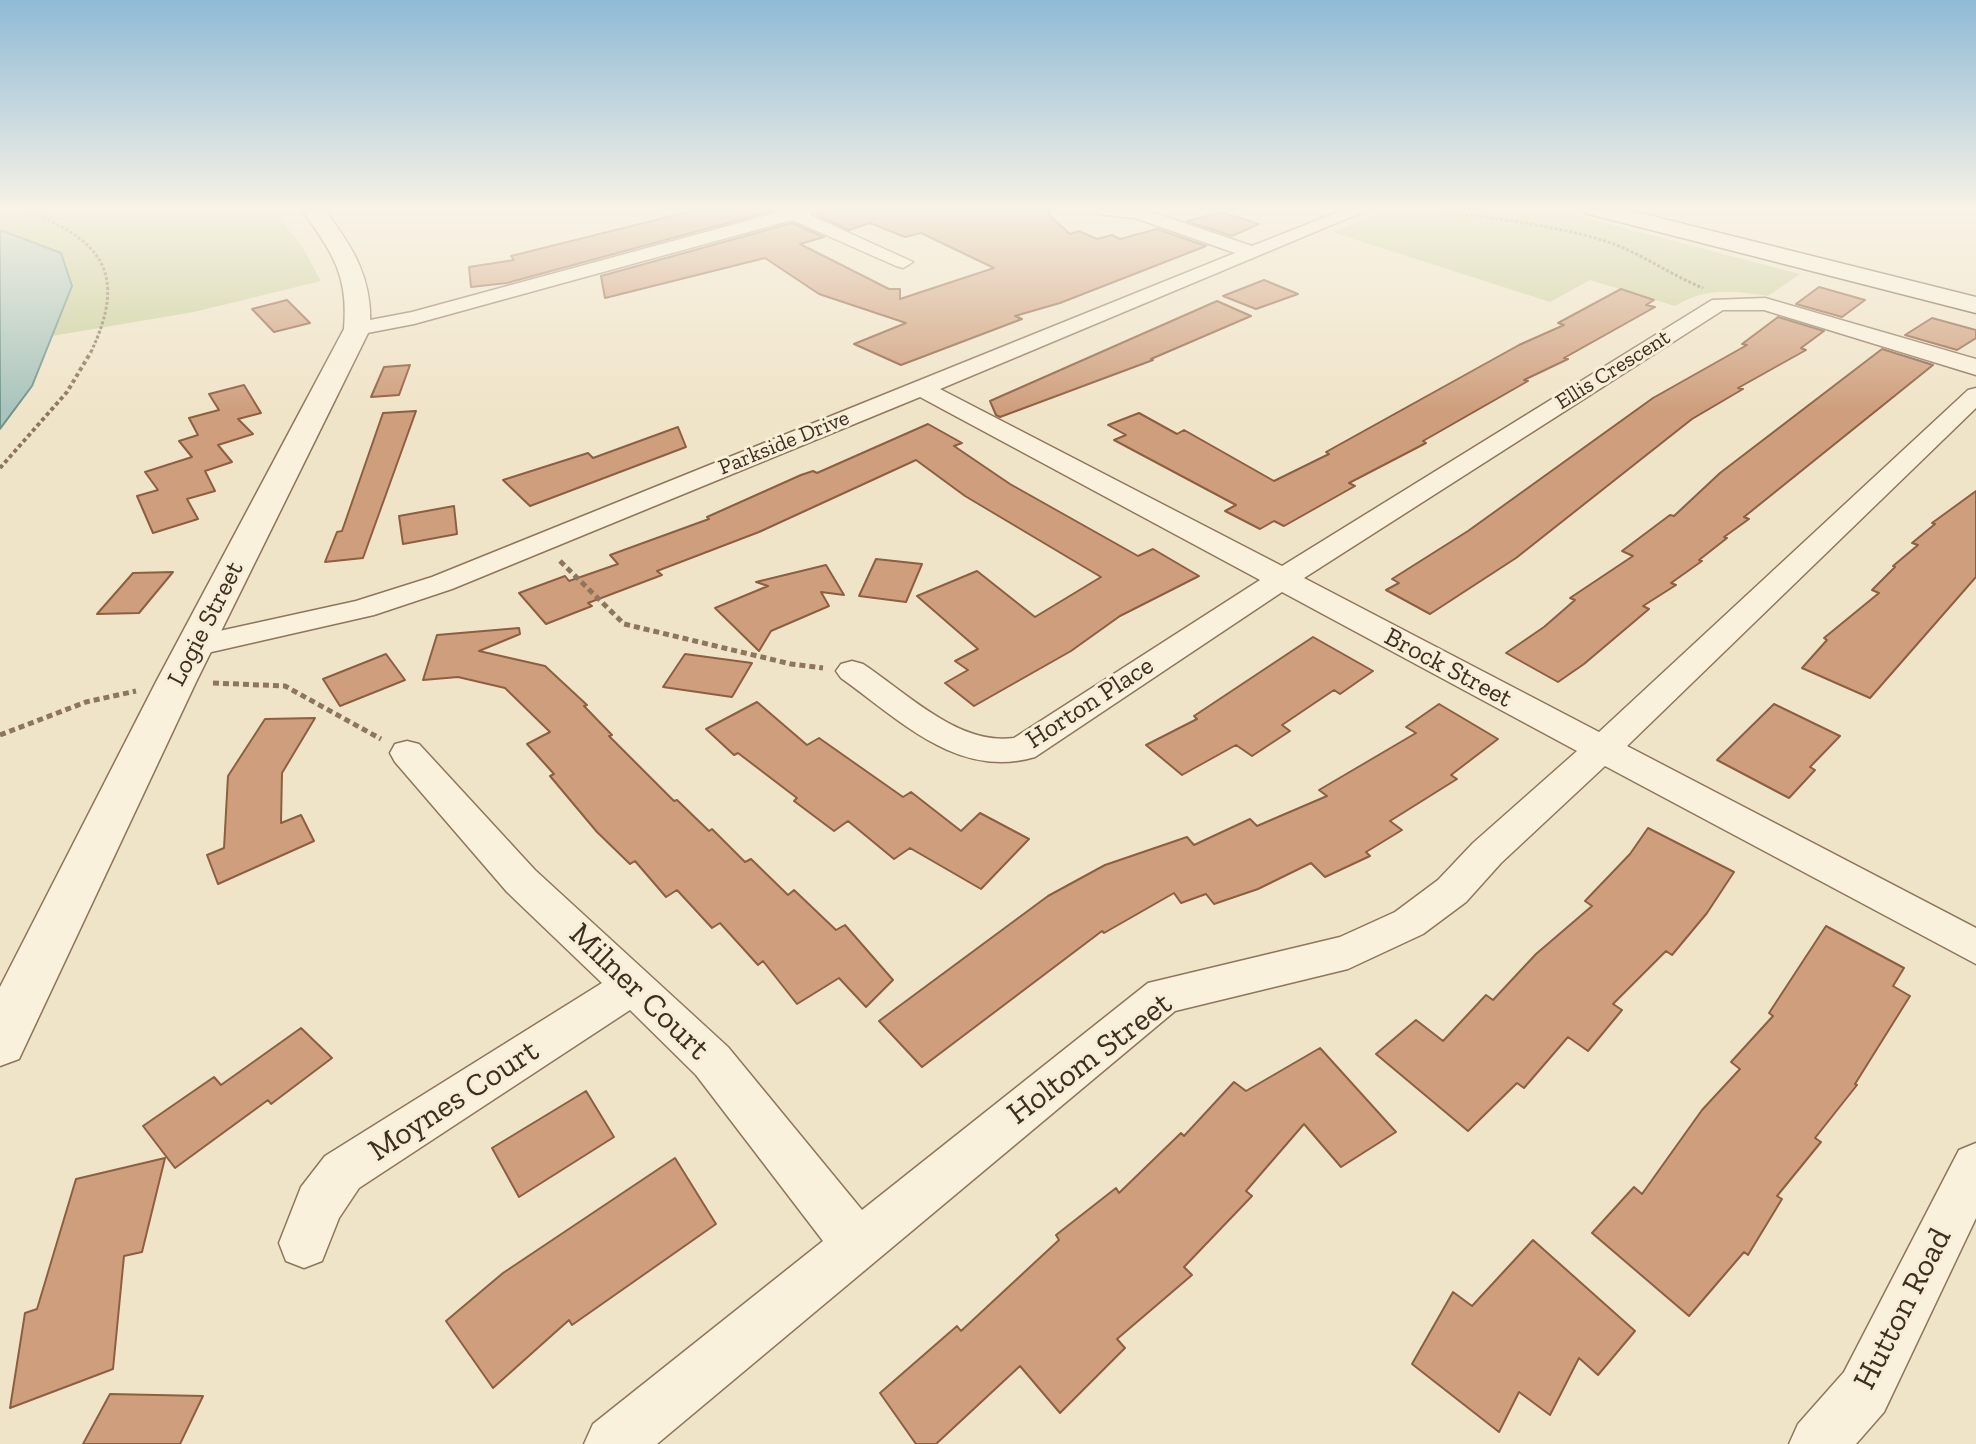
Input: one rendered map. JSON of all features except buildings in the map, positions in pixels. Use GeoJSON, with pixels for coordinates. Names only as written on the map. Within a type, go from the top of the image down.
{"type":"FeatureCollection","features":[{"type":"Feature","properties":{"kind":"main road"},"geometry":{"type":"LineString","coordinates":[[1859,275],[1976,305]]}},
{"type":"Feature","properties":{"kind":"street","name":"Logie Street"},"geometry":{"type":"LineString","coordinates":[[0,1042],[185,664],[357,329],[361,299],[356,275]]}},
{"type":"Feature","properties":{"kind":"street"},"geometry":{"type":"LineString","coordinates":[[357,329],[414,318],[569,275]]}},
{"type":"Feature","properties":{"kind":"street","name":"Parkside Drive"},"geometry":{"type":"LineString","coordinates":[[185,664],[442,583],[1198,275]]}},
{"type":"Feature","properties":{"kind":"street","name":"Ellis Crescent"},"geometry":{"type":"LineString","coordinates":[[1282,580],[1712,307],[1729,303],[1765,304],[1957,359],[1976,368]]}},
{"type":"Feature","properties":{"kind":"street","name":"Brock Street"},"geometry":{"type":"LineString","coordinates":[[921,388],[1976,947]]}},
{"type":"Feature","properties":{"kind":"street"},"geometry":{"type":"LineString","coordinates":[[1599,747],[1626,727],[1976,395]]}},
{"type":"Feature","properties":{"kind":"street","name":"Horton Place"},"geometry":{"type":"LineString","coordinates":[[852,671],[951,740],[994,753],[1023,749],[1282,580]]}},
{"type":"Feature","properties":{"kind":"street","name":"Holtom Street"},"geometry":{"type":"LineString","coordinates":[[613,1444],[1163,996],[1348,952],[1409,923],[1452,891],[1487,853],[1579,771],[1599,747]]}},
{"type":"Feature","properties":{"kind":"street","name":"Milner Court"},"geometry":{"type":"LineString","coordinates":[[407,753],[521,881],[712,1061],[857,1244]]}},
{"type":"Feature","properties":{"kind":"street","name":"Moynes Court"},"geometry":{"type":"LineString","coordinates":[[304,1243],[319,1204],[342,1172],[634,985]]}},
{"type":"Feature","properties":{"kind":"street","name":"Hutton Road"},"geometry":{"type":"LineString","coordinates":[[1818,1444],[1864,1392],[1976,1166]]}},
{"type":"Feature","properties":{"kind":"path"},"geometry":{"type":"LineString","coordinates":[[0,468],[63,397],[86,364],[102,333],[108,283],[105,275]]}},
{"type":"Feature","properties":{"kind":"path"},"geometry":{"type":"LineString","coordinates":[[1672,275],[1729,303]]}},
{"type":"Feature","properties":{"kind":"path"},"geometry":{"type":"LineString","coordinates":[[541,541],[624,624],[791,664],[852,671]]}},
{"type":"Feature","properties":{"kind":"path"},"geometry":{"type":"LineString","coordinates":[[0,735],[185,664],[285,686],[407,753]]}},
{"type":"Feature","properties":{"kind":"green space"},"geometry":{"type":"Polygon","coordinates":[[[68,275],[318,275],[321,281],[194,312],[52,336],[72,286],[68,275]]]}},
{"type":"Feature","properties":{"kind":"green space"},"geometry":{"type":"Polygon","coordinates":[[[1467,275],[1798,275],[1768,296],[1709,293],[1675,306],[1590,280],[1550,302],[1467,275]]]}},
{"type":"Feature","properties":{"kind":"water"},"geometry":{"type":"Polygon","coordinates":[[[0,275],[68,275],[72,286],[32,386],[0,429],[0,275]]]}}]}
